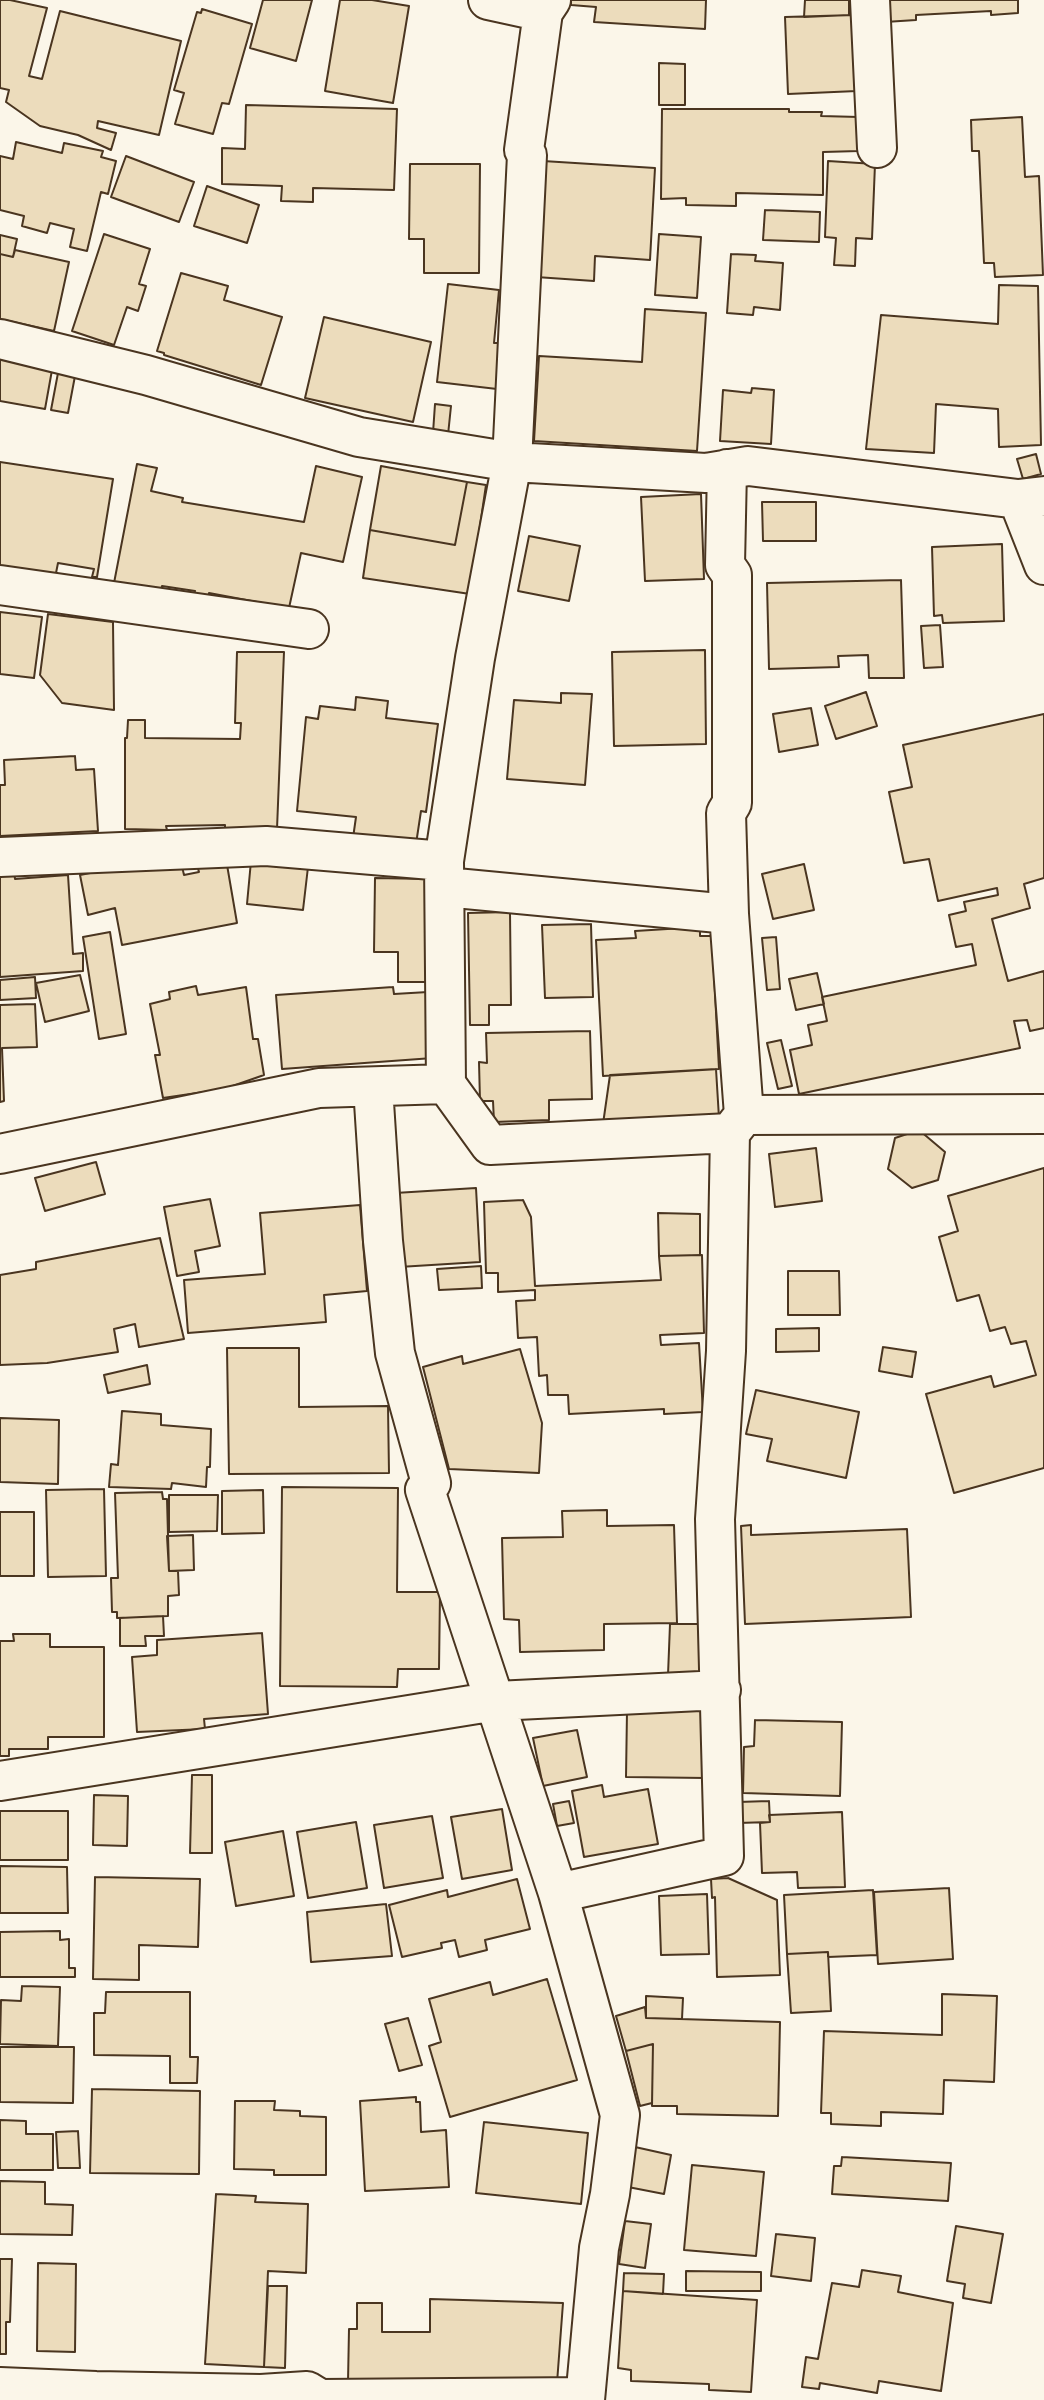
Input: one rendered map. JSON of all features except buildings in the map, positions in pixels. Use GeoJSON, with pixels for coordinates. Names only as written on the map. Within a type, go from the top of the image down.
{"type":"FeatureCollection","features":[{"type":"Feature","properties":{"kind":"street"},"geometry":{"type":"LineString","coordinates":[[488,0],[547,6],[524,150],[527,155],[512,462],[475,658],[445,874],[446,1084],[490,1145],[737,1124],[1044,1114]]}},
{"type":"Feature","properties":{"kind":"street"},"geometry":{"type":"LineString","coordinates":[[870,0],[877,148]]}},
{"type":"Feature","properties":{"kind":"street"},"geometry":{"type":"LineString","coordinates":[[0,340],[146,375],[359,437],[512,462],[706,473],[748,466],[1031,498],[1044,565]]}},
{"type":"Feature","properties":{"kind":"street"},"geometry":{"type":"LineString","coordinates":[[558,1893],[724,1856],[715,1519],[737,1124],[726,813],[732,803],[732,575],[725,565],[727,469]]}},
{"type":"Feature","properties":{"kind":"street"},"geometry":{"type":"LineString","coordinates":[[0,585],[309,629]]}},
{"type":"Feature","properties":{"kind":"street"},"geometry":{"type":"LineString","coordinates":[[0,857],[266,846],[729,914]]}},
{"type":"Feature","properties":{"kind":"street"},"geometry":{"type":"LineString","coordinates":[[0,1154],[319,1088],[446,1084]]}},
{"type":"Feature","properties":{"kind":"street"},"geometry":{"type":"LineString","coordinates":[[0,2387],[247,2394],[307,2391],[320,2399],[585,2399],[599,2248],[610,2194],[620,2115],[558,1893],[425,1490],[431,1483],[395,1353],[383,1241],[373,1087]]}},
{"type":"Feature","properties":{"kind":"street"},"geometry":{"type":"LineString","coordinates":[[0,1780],[496,1701],[720,1690]]}}]}
